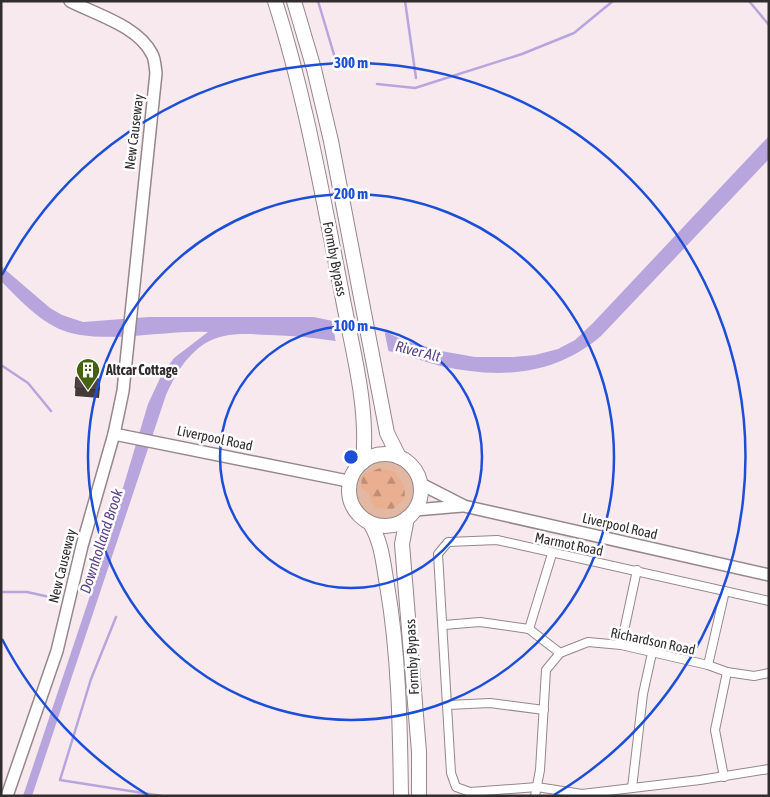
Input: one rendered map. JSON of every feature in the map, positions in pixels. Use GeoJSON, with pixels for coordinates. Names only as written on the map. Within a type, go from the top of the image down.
{"type":"FeatureCollection","features":[{"type":"Feature","properties":{"kind":"highway","name":"Formby Bypass"},"geometry":{"type":"LineString","coordinates":[[275,1],[313,146],[354,356],[366,436],[363,462]]}},
{"type":"Feature","properties":{"kind":"highway","name":"Formby Bypass"},"geometry":{"type":"LineString","coordinates":[[294,1],[314,69],[331,141],[388,433],[399,457]]}},
{"type":"Feature","properties":{"kind":"highway"},"geometry":{"type":"LineString","coordinates":[[380,454],[399,457],[409,463],[417,472],[421,484],[421,493],[411,514],[389,526],[370,523],[363,519],[353,507],[349,491],[352,475],[363,462],[380,454]]}},
{"type":"Feature","properties":{"kind":"highway","name":"Formby Bypass"},"geometry":{"type":"LineString","coordinates":[[411,514],[402,544],[419,752],[419,796]]}},
{"type":"Feature","properties":{"kind":"highway","name":"Formby Bypass"},"geometry":{"type":"LineString","coordinates":[[370,523],[380,539],[392,608],[401,796]]}},
{"type":"Feature","properties":{"kind":"street","name":"New Causeway"},"geometry":{"type":"LineString","coordinates":[[7,796],[57,651],[82,546],[114,434],[123,391],[130,312],[154,104],[156,73],[153,56],[144,41],[132,32],[70,1]]}},
{"type":"Feature","properties":{"kind":"street","name":"Liverpool Road"},"geometry":{"type":"LineString","coordinates":[[114,434],[162,442],[350,483]]}},
{"type":"Feature","properties":{"kind":"street","name":"Liverpool Road"},"geometry":{"type":"LineString","coordinates":[[421,484],[464,506],[769,575]]}},
{"type":"Feature","properties":{"kind":"street","name":"Liverpool Road"},"geometry":{"type":"LineString","coordinates":[[411,514],[464,506]]}},
{"type":"Feature","properties":{"kind":"street","name":"Marmot Road"},"geometry":{"type":"LineString","coordinates":[[537,787],[470,792],[456,787],[451,773],[444,625],[438,554],[448,542],[497,540],[552,554],[637,570],[769,602]]}},
{"type":"Feature","properties":{"kind":"street"},"geometry":{"type":"LineString","coordinates":[[529,630],[552,554]]}},
{"type":"Feature","properties":{"kind":"street"},"geometry":{"type":"LineString","coordinates":[[621,645],[637,570]]}},
{"type":"Feature","properties":{"kind":"street"},"geometry":{"type":"LineString","coordinates":[[708,665],[726,591]]}},
{"type":"Feature","properties":{"kind":"street"},"geometry":{"type":"LineString","coordinates":[[444,625],[480,622],[529,630],[560,653],[546,670],[535,796]]}},
{"type":"Feature","properties":{"kind":"street","name":"Richardson Road"},"geometry":{"type":"LineString","coordinates":[[560,653],[588,642],[621,645],[708,665],[727,672],[754,676],[769,673]]}},
{"type":"Feature","properties":{"kind":"street"},"geometry":{"type":"LineString","coordinates":[[632,788],[640,711],[652,653]]}},
{"type":"Feature","properties":{"kind":"street"},"geometry":{"type":"LineString","coordinates":[[724,777],[715,730],[727,672]]}},
{"type":"Feature","properties":{"kind":"street"},"geometry":{"type":"LineString","coordinates":[[448,704],[490,703],[544,710]]}},
{"type":"Feature","properties":{"kind":"street"},"geometry":{"type":"LineString","coordinates":[[537,787],[582,794],[724,777],[769,769]]}},
{"type":"Feature","properties":{"kind":"shaded area"},"geometry":{"type":"Polygon","coordinates":[[[382,461],[395,463],[405,469],[412,478],[415,488],[410,508],[401,515],[389,519],[376,518],[367,513],[360,505],[357,495],[357,485],[361,475],[370,466],[382,461]]]}},
{"type":"Feature","properties":{"kind":"green space"},"geometry":{"type":"Polygon","coordinates":[[[380,468],[393,471],[404,484],[405,498],[393,509],[374,508],[369,494],[361,488],[362,475],[380,468]]]}},
{"type":"Feature","properties":{"kind":"water","name":"River Alt"},"geometry":{"type":"Polygon","coordinates":[[[769,136],[769,159],[601,336],[583,349],[564,359],[526,371],[484,372],[441,366],[393,352],[317,338],[253,334],[236,334],[220,337],[197,349],[181,367],[166,395],[32,796],[23,796],[97,575],[148,404],[162,374],[174,358],[208,332],[111,337],[73,334],[49,324],[20,300],[1,281],[1,266],[50,308],[62,315],[83,322],[149,317],[314,317],[388,333],[403,340],[441,351],[475,357],[535,355],[558,349],[575,340],[769,136]]]}},
{"type":"Feature","properties":{"kind":"pier"},"geometry":{"type":"Polygon","coordinates":[[[331,318],[384,329],[389,354],[336,343],[331,318]]]}},
{"type":"Feature","properties":{"kind":"building"},"geometry":{"type":"Polygon","coordinates":[[[76,377],[100,379],[99,390],[75,388],[76,377]]]}},
{"type":"Feature","properties":{"kind":"waterway"},"geometry":{"type":"LineString","coordinates":[[318,1],[338,68]]}},
{"type":"Feature","properties":{"kind":"waterway"},"geometry":{"type":"LineString","coordinates":[[405,1],[416,78]]}},
{"type":"Feature","properties":{"kind":"waterway"},"geometry":{"type":"LineString","coordinates":[[377,84],[415,88],[522,54],[574,33],[613,1]]}},
{"type":"Feature","properties":{"kind":"waterway"},"geometry":{"type":"LineString","coordinates":[[749,1],[769,25]]}},
{"type":"Feature","properties":{"kind":"waterway"},"geometry":{"type":"LineString","coordinates":[[1,365],[28,383],[51,411]]}},
{"type":"Feature","properties":{"kind":"waterway"},"geometry":{"type":"LineString","coordinates":[[1,592],[27,592],[54,598]]}},
{"type":"Feature","properties":{"kind":"waterway"},"geometry":{"type":"LineString","coordinates":[[116,617],[91,679],[60,780],[162,796]]}},
{"type":"Feature","properties":{"kind":"place","name":"Altcar Cottage"},"geometry":{"type":"Point","coordinates":[88,391]}},
{"type":"Feature","properties":{"kind":"water label","name":"Downholland Brook"},"geometry":{"type":"Point","coordinates":[101,541]}}]}
